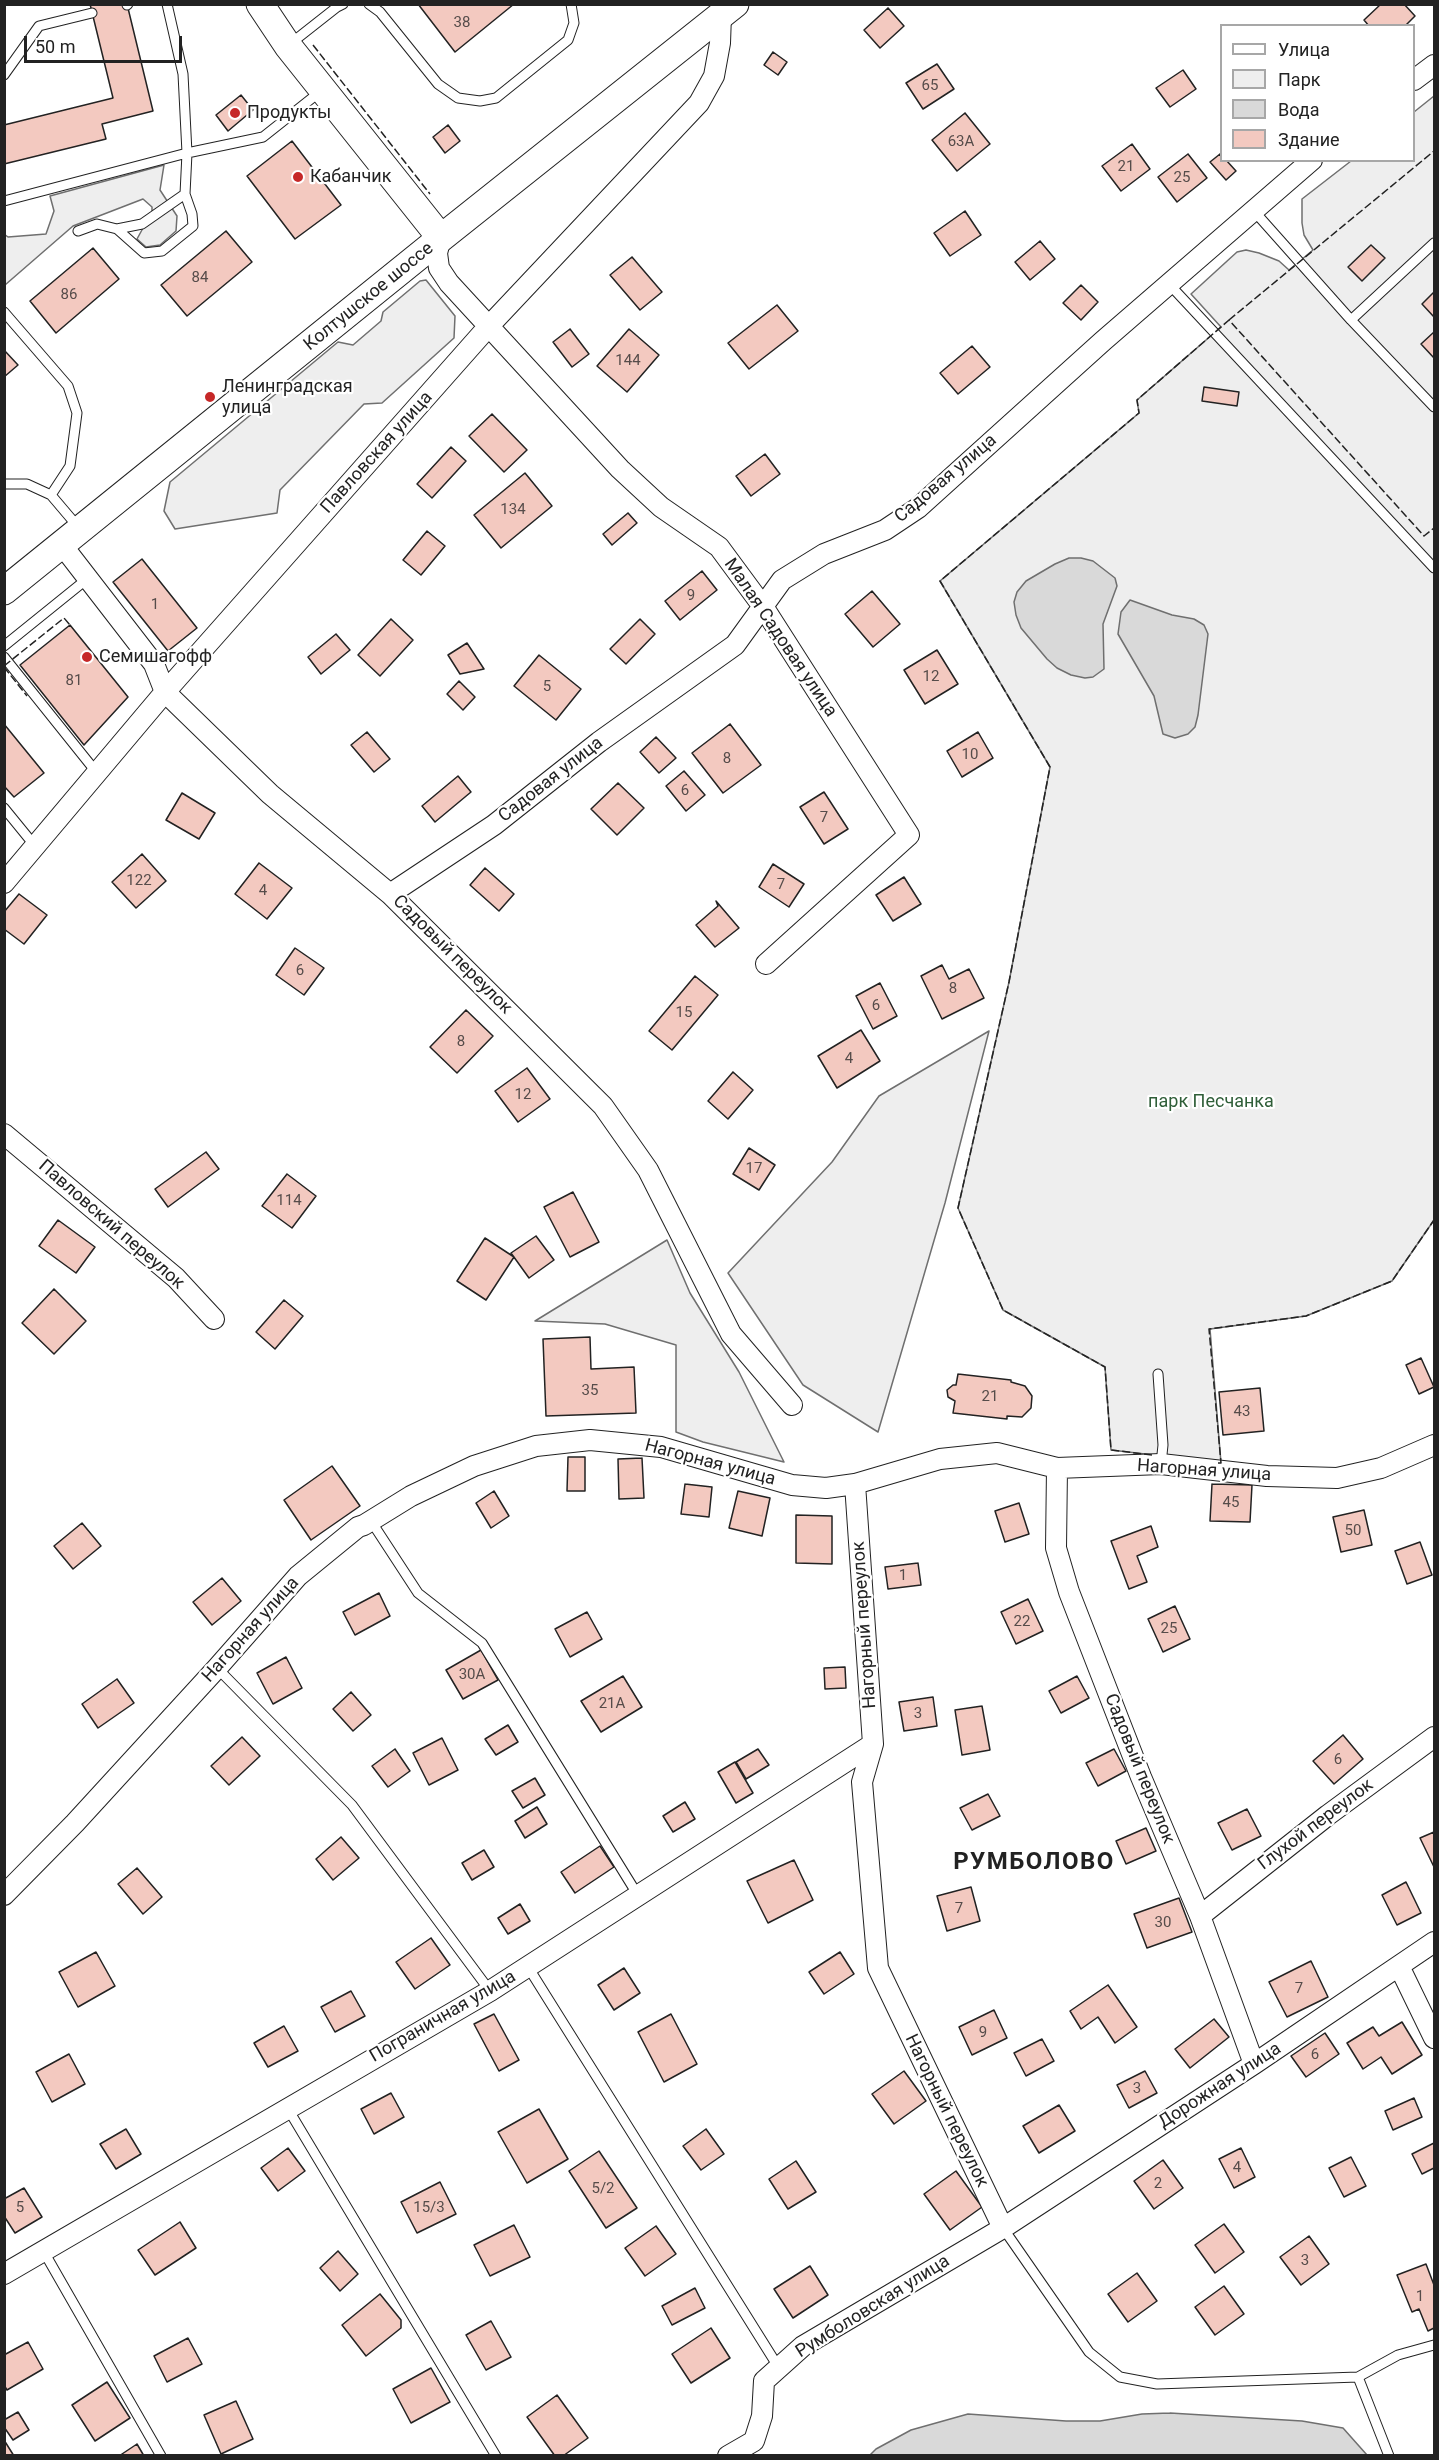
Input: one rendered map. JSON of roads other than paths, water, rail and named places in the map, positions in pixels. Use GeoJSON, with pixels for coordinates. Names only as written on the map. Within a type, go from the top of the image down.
{"type":"FeatureCollection","features":[{"type":"Feature","properties":{"kind":"main road"},"geometry":{"type":"LineString","coordinates":[[260,4],[288,46],[441,238]]}},
{"type":"Feature","properties":{"kind":"main road","name":"Колтушское шоссе"},"geometry":{"type":"LineString","coordinates":[[4,591],[441,238],[728,10]]}},
{"type":"Feature","properties":{"kind":"street","name":"Павловская улица"},"geometry":{"type":"LineString","coordinates":[[4,883],[165,692],[488,327],[699,103],[714,76],[728,10]]}},
{"type":"Feature","properties":{"kind":"street"},"geometry":{"type":"LineString","coordinates":[[1415,79],[1434,65]]}},
{"type":"Feature","properties":{"kind":"street","name":"Садовая улица"},"geometry":{"type":"LineString","coordinates":[[390,894],[494,825],[599,742],[735,645],[764,608],[782,580],[824,554],[885,530],[918,508],[1310,162]]}},
{"type":"Feature","properties":{"kind":"street","name":"Малая Садовая улица"},"geometry":{"type":"LineString","coordinates":[[441,238],[437,253],[439,268],[449,283],[488,327],[620,469],[662,507],[719,547],[764,608],[909,835],[766,964]]}},
{"type":"Feature","properties":{"kind":"street","name":"Садовый переулок"},"geometry":{"type":"LineString","coordinates":[[71,538],[87,579],[154,664],[165,692],[270,794],[390,894],[603,1106],[648,1170],[731,1334],[792,1404]]}},
{"type":"Feature","properties":{"kind":"street","name":"Павловский переулок"},"geometry":{"type":"LineString","coordinates":[[4,1134],[176,1278],[214,1319]]}},
{"type":"Feature","properties":{"kind":"street","name":"Нагорная улица"},"geometry":{"type":"LineString","coordinates":[[4,1896],[75,1823],[218,1668],[298,1576],[358,1527],[411,1496],[474,1466],[536,1446],[590,1440],[661,1447],[792,1485],[826,1488],[855,1484],[940,1459],[997,1453],[1057,1468],[1161,1464],[1267,1476],[1337,1478],[1381,1468],[1434,1445]]}},
{"type":"Feature","properties":{"kind":"street","name":"Садовый переулок"},"geometry":{"type":"LineString","coordinates":[[1057,1468],[1056,1548],[1069,1592],[1141,1777],[1200,1916],[1254,2064]]}},
{"type":"Feature","properties":{"kind":"street","name":"Нагорный переулок"},"geometry":{"type":"LineString","coordinates":[[855,1484],[873,1744],[862,1782],[878,1968],[1003,2228]]}},
{"type":"Feature","properties":{"kind":"street","name":"Глухой переулок"},"geometry":{"type":"LineString","coordinates":[[1200,1916],[1328,1815],[1434,1737]]}},
{"type":"Feature","properties":{"kind":"street","name":"Пограничная улица"},"geometry":{"type":"LineString","coordinates":[[4,2274],[490,1991],[873,1744]]}},
{"type":"Feature","properties":{"kind":"street","name":"Дорожная улица"},"geometry":{"type":"LineString","coordinates":[[1003,2228],[1254,2064],[1434,1942]]}},
{"type":"Feature","properties":{"kind":"street"},"geometry":{"type":"LineString","coordinates":[[1399,1966],[1434,2038]]}},
{"type":"Feature","properties":{"kind":"street","name":"Румболовская улица"},"geometry":{"type":"LineString","coordinates":[[728,2456],[753,2448],[762,2416],[764,2381],[803,2346],[1003,2228]]}},
{"type":"Feature","properties":{"kind":"lane"},"geometry":{"type":"LineString","coordinates":[[78,231],[97,224],[117,230],[144,253],[162,251],[193,226],[192,214],[185,194],[187,153],[183,74],[167,4]]}},
{"type":"Feature","properties":{"kind":"lane"},"geometry":{"type":"LineString","coordinates":[[288,46],[343,4]]}},
{"type":"Feature","properties":{"kind":"lane"},"geometry":{"type":"LineString","coordinates":[[369,4],[380,12],[438,84],[458,98],[480,101],[496,98],[568,40],[574,23],[571,4]]}},
{"type":"Feature","properties":{"kind":"lane"},"geometry":{"type":"LineString","coordinates":[[4,75],[39,26],[92,13]]}},
{"type":"Feature","properties":{"kind":"lane"},"geometry":{"type":"LineString","coordinates":[[4,201],[187,153],[263,137],[323,90]]}},
{"type":"Feature","properties":{"kind":"lane"},"geometry":{"type":"LineString","coordinates":[[117,230],[142,224],[185,194]]}},
{"type":"Feature","properties":{"kind":"lane"},"geometry":{"type":"LineString","coordinates":[[1254,211],[1351,320],[1434,407]]}},
{"type":"Feature","properties":{"kind":"lane"},"geometry":{"type":"LineString","coordinates":[[1351,320],[1434,243]]}},
{"type":"Feature","properties":{"kind":"lane"},"geometry":{"type":"LineString","coordinates":[[1169,284],[1434,568]]}},
{"type":"Feature","properties":{"kind":"lane"},"geometry":{"type":"LineString","coordinates":[[4,312],[68,386],[77,413],[70,466],[51,495]]}},
{"type":"Feature","properties":{"kind":"lane"},"geometry":{"type":"LineString","coordinates":[[4,484],[27,484],[51,495],[71,538]]}},
{"type":"Feature","properties":{"kind":"lane"},"geometry":{"type":"LineString","coordinates":[[4,646],[87,579]]}},
{"type":"Feature","properties":{"kind":"lane"},"geometry":{"type":"LineString","coordinates":[[4,657],[97,773]]}},
{"type":"Feature","properties":{"kind":"lane"},"geometry":{"type":"LineString","coordinates":[[4,808],[35,846]]}},
{"type":"Feature","properties":{"kind":"lane"},"geometry":{"type":"LineString","coordinates":[[1158,1374],[1163,1444],[1161,1464]]}},
{"type":"Feature","properties":{"kind":"lane"},"geometry":{"type":"LineString","coordinates":[[371,1521],[418,1593],[482,1643],[639,1897]]}},
{"type":"Feature","properties":{"kind":"lane"},"geometry":{"type":"LineString","coordinates":[[218,1668],[352,1805],[490,1991]]}},
{"type":"Feature","properties":{"kind":"lane"},"geometry":{"type":"LineString","coordinates":[[528,1967],[779,2368]]}},
{"type":"Feature","properties":{"kind":"lane"},"geometry":{"type":"LineString","coordinates":[[288,2109],[496,2456]]}},
{"type":"Feature","properties":{"kind":"lane","name":"Нагорный переулок"},"geometry":{"type":"LineString","coordinates":[[1003,2228],[1089,2352],[1120,2377],[1157,2384],[1358,2377]]}},
{"type":"Feature","properties":{"kind":"lane"},"geometry":{"type":"LineString","coordinates":[[44,2252],[161,2456]]}},
{"type":"Feature","properties":{"kind":"lane"},"geometry":{"type":"LineString","coordinates":[[1389,2456],[1358,2377],[1398,2355],[1434,2345]]}},
{"type":"Feature","properties":{"kind":"water"},"geometry":{"type":"Polygon","coordinates":[[[1069,558],[1093,561],[1115,578],[1117,586],[1103,624],[1104,669],[1093,677],[1071,675],[1057,668],[1021,628],[1016,615],[1014,602],[1017,592],[1026,581],[1069,558]]]}},
{"type":"Feature","properties":{"kind":"water"},"geometry":{"type":"Polygon","coordinates":[[[1130,600],[1172,615],[1194,619],[1204,625],[1208,634],[1198,715],[1195,727],[1188,734],[1175,738],[1163,734],[1154,696],[1118,634],[1121,612],[1130,600]]]}},
{"type":"Feature","properties":{"kind":"water"},"geometry":{"type":"Polygon","coordinates":[[[1170,2413],[1302,2421],[1343,2428],[1367,2455],[870,2455],[876,2449],[911,2430],[968,2414],[1066,2421],[1100,2421],[1142,2414],[1170,2413]]]}},
{"type":"Feature","properties":{"kind":"place","name":"Продукты"},"geometry":{"type":"Point","coordinates":[235,113]}},
{"type":"Feature","properties":{"kind":"place","name":"Кабанчик"},"geometry":{"type":"Point","coordinates":[298,177]}},
{"type":"Feature","properties":{"kind":"place","name":"Ленинградская улица"},"geometry":{"type":"Point","coordinates":[210,397]}},
{"type":"Feature","properties":{"kind":"place","name":"Семишагофф"},"geometry":{"type":"Point","coordinates":[87,657]}},
{"type":"Feature","properties":{"kind":"district","name":"РУМБОЛОВО"},"geometry":{"type":"Point","coordinates":[1034,1863]}},
{"type":"Feature","properties":{"kind":"park label","name":"парк Песчанка"},"geometry":{"type":"Point","coordinates":[1211,1102]}}]}
